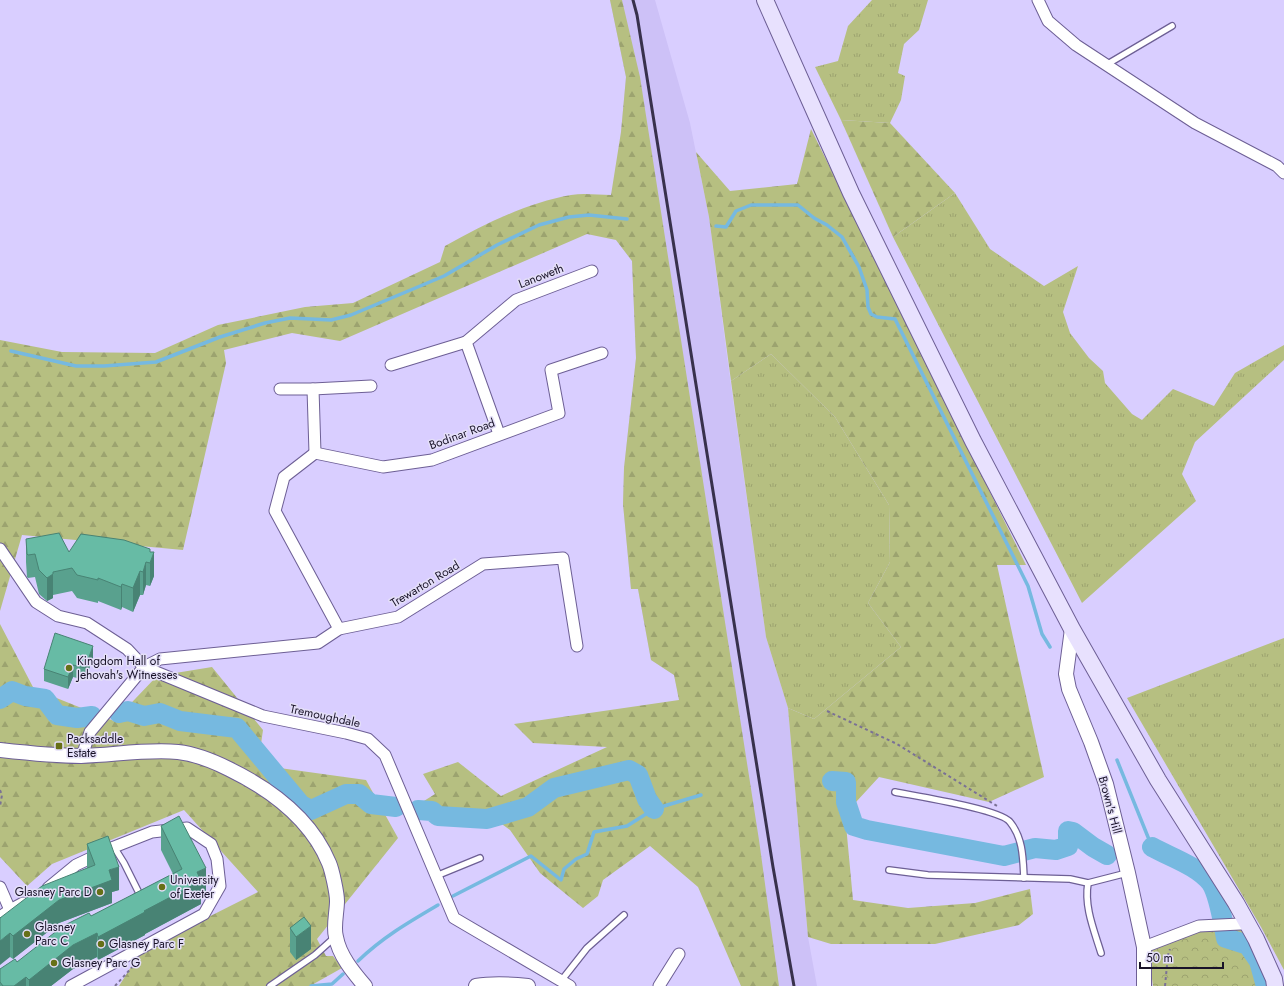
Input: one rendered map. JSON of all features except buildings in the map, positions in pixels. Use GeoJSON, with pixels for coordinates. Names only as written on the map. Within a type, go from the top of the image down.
{"type":"FeatureCollection","features":[{"type":"Feature","properties":{"kind":"main road"},"geometry":{"type":"LineString","coordinates":[[765,0],[855,200],[973,441],[1072,629],[1158,780],[1236,903],[1243,923],[1256,939],[1277,984]]}},
{"type":"Feature","properties":{"kind":"street"},"geometry":{"type":"LineString","coordinates":[[1038,0],[1048,21],[1076,46],[1195,122],[1277,166],[1284,173]]}},
{"type":"Feature","properties":{"kind":"street","name":"Lanoweth"},"geometry":{"type":"LineString","coordinates":[[391,365],[466,342],[516,300],[592,271]]}},
{"type":"Feature","properties":{"kind":"street"},"geometry":{"type":"LineString","coordinates":[[466,342],[499,434]]}},
{"type":"Feature","properties":{"kind":"street","name":"Bodinar Road"},"geometry":{"type":"LineString","coordinates":[[315,453],[383,467],[432,460],[559,413],[551,370],[602,352]]}},
{"type":"Feature","properties":{"kind":"street"},"geometry":{"type":"LineString","coordinates":[[280,388],[313,389],[371,386]]}},
{"type":"Feature","properties":{"kind":"street"},"geometry":{"type":"LineString","coordinates":[[313,389],[315,453],[284,476],[275,511],[339,629]]}},
{"type":"Feature","properties":{"kind":"street","name":"Tremoughdale"},"geometry":{"type":"LineString","coordinates":[[0,549],[36,602],[58,616],[87,623],[127,649],[144,667],[263,716],[368,739],[385,755],[454,918],[565,984]]}},
{"type":"Feature","properties":{"kind":"street","name":"Trewarton Road"},"geometry":{"type":"LineString","coordinates":[[144,667],[160,659],[318,643],[339,629],[398,617],[483,564],[563,558],[577,646]]}},
{"type":"Feature","properties":{"kind":"street","name":"Brown's Hill"},"geometry":{"type":"LineString","coordinates":[[1072,629],[1066,674],[1069,689],[1091,742],[1106,784],[1128,873],[1144,947],[1144,986]]}},
{"type":"Feature","properties":{"kind":"street"},"geometry":{"type":"LineString","coordinates":[[82,756],[90,732],[144,667]]}},
{"type":"Feature","properties":{"kind":"street"},"geometry":{"type":"LineString","coordinates":[[0,750],[82,756],[150,751],[180,752],[210,759],[244,776],[275,796],[305,824],[319,844],[329,863],[337,899],[335,936],[342,954],[355,975],[365,986]]}},
{"type":"Feature","properties":{"kind":"street"},"geometry":{"type":"LineString","coordinates":[[0,917],[36,896],[76,865],[114,847],[152,832],[187,828],[211,844],[217,859],[220,886],[204,914],[71,986]]}},
{"type":"Feature","properties":{"kind":"street"},"geometry":{"type":"LineString","coordinates":[[0,887],[10,910]]}},
{"type":"Feature","properties":{"kind":"street"},"geometry":{"type":"LineString","coordinates":[[1144,947],[1199,926],[1243,923]]}},
{"type":"Feature","properties":{"kind":"street"},"geometry":{"type":"LineString","coordinates":[[659,986],[679,954]]}},
{"type":"Feature","properties":{"kind":"street"},"geometry":{"type":"LineString","coordinates":[[476,986],[484,984],[507,984],[528,986]]}},
{"type":"Feature","properties":{"kind":"lane"},"geometry":{"type":"LineString","coordinates":[[1106,65],[1172,26]]}},
{"type":"Feature","properties":{"kind":"lane"},"geometry":{"type":"LineString","coordinates":[[895,792],[996,813],[1009,821],[1017,834],[1022,848],[1024,878]]}},
{"type":"Feature","properties":{"kind":"lane"},"geometry":{"type":"LineString","coordinates":[[114,847],[124,862],[140,895],[134,898]]}},
{"type":"Feature","properties":{"kind":"lane"},"geometry":{"type":"LineString","coordinates":[[436,876],[480,858]]}},
{"type":"Feature","properties":{"kind":"lane"},"geometry":{"type":"LineString","coordinates":[[889,870],[928,875],[1070,879],[1088,883],[1128,873]]}},
{"type":"Feature","properties":{"kind":"lane"},"geometry":{"type":"LineString","coordinates":[[1088,883],[1086,894],[1091,921],[1101,953]]}},
{"type":"Feature","properties":{"kind":"lane"},"geometry":{"type":"LineString","coordinates":[[565,984],[587,948],[624,915]]}},
{"type":"Feature","properties":{"kind":"lane"},"geometry":{"type":"LineString","coordinates":[[270,986],[315,955],[335,936]]}},
{"type":"Feature","properties":{"kind":"path"},"geometry":{"type":"LineString","coordinates":[[827,711],[897,744],[997,805],[1009,821]]}},
{"type":"Feature","properties":{"kind":"path"},"geometry":{"type":"LineString","coordinates":[[0,790],[2,795],[0,806]]}},
{"type":"Feature","properties":{"kind":"path"},"geometry":{"type":"LineString","coordinates":[[1165,986],[1168,955],[1172,944],[1169,937]]}},
{"type":"Feature","properties":{"kind":"path"},"geometry":{"type":"LineString","coordinates":[[116,986],[135,965],[132,953]]}},
{"type":"Feature","properties":{"kind":"shaded area"},"geometry":{"type":"Polygon","coordinates":[[[610,0],[655,0],[690,123],[709,217],[766,637],[788,708],[808,937],[817,986],[741,986],[674,675],[651,660],[638,589],[631,589],[623,504],[624,468],[636,358],[632,261],[616,240],[621,132],[626,77],[610,0]]]}},
{"type":"Feature","properties":{"kind":"green space"},"geometry":{"type":"Polygon","coordinates":[[[610,0],[622,0],[640,77],[759,840],[779,986],[741,986],[698,887],[650,846],[603,880],[598,896],[583,908],[540,873],[510,830],[499,822],[422,816],[416,806],[435,794],[423,774],[458,762],[501,796],[607,747],[533,743],[514,724],[679,700],[674,675],[651,660],[638,589],[631,589],[623,504],[624,468],[636,358],[632,261],[616,240],[587,234],[340,341],[292,333],[224,350],[226,363],[183,550],[22,535],[0,611],[0,340],[62,352],[155,353],[218,325],[305,307],[353,303],[440,262],[445,246],[506,215],[538,203],[571,195],[611,195],[621,132],[626,77],[610,0]]]}},
{"type":"Feature","properties":{"kind":"green space"},"geometry":{"type":"Polygon","coordinates":[[[872,0],[928,0],[919,30],[904,44],[898,73],[905,76],[901,100],[890,123],[841,120],[815,67],[838,61],[848,26],[872,0]]]}},
{"type":"Feature","properties":{"kind":"green space"},"geometry":{"type":"Polygon","coordinates":[[[841,120],[890,123],[955,193],[893,237],[841,120]]]}},
{"type":"Feature","properties":{"kind":"green space"},"geometry":{"type":"Polygon","coordinates":[[[811,129],[1026,565],[997,565],[1044,777],[989,802],[879,777],[845,814],[853,900],[908,908],[975,903],[1030,889],[1033,914],[1019,925],[935,944],[831,944],[808,937],[788,708],[814,719],[901,647],[868,603],[890,562],[889,505],[835,417],[771,354],[731,381],[709,217],[696,152],[730,191],[797,184],[811,129]]]}},
{"type":"Feature","properties":{"kind":"green space"},"geometry":{"type":"Polygon","coordinates":[[[955,193],[990,249],[1044,286],[1078,266],[1063,312],[1070,333],[1089,358],[1103,371],[1105,383],[1132,414],[1142,420],[1173,389],[1214,406],[1235,373],[1284,345],[1284,360],[1195,442],[1182,474],[1196,501],[1082,603],[893,237],[955,193]]]}},
{"type":"Feature","properties":{"kind":"green space"},"geometry":{"type":"Polygon","coordinates":[[[771,354],[835,417],[889,505],[890,562],[868,603],[901,647],[814,719],[788,708],[766,637],[731,381],[771,354]]]}},
{"type":"Feature","properties":{"kind":"green space"},"geometry":{"type":"Polygon","coordinates":[[[0,624],[34,689],[114,721],[157,676],[212,667],[263,730],[258,765],[366,780],[398,838],[317,939],[326,956],[333,956],[342,968],[310,986],[119,986],[141,951],[258,892],[184,810],[52,864],[27,886],[0,857],[0,624]]]}},
{"type":"Feature","properties":{"kind":"green space"},"geometry":{"type":"Polygon","coordinates":[[[1284,638],[1284,970],[1261,927],[1127,698],[1284,638]]]}},
{"type":"Feature","properties":{"kind":"green space"},"geometry":{"type":"Polygon","coordinates":[[[1245,927],[1272,986],[1153,986],[1148,950],[1198,931],[1245,927]]]}},
{"type":"Feature","properties":{"kind":"waterway"},"geometry":{"type":"LineString","coordinates":[[716,226],[726,227],[736,211],[751,205],[798,205],[842,237],[859,267],[867,290],[868,307],[871,314],[877,317],[895,319],[1028,586],[1042,634],[1050,647]]}},
{"type":"Feature","properties":{"kind":"waterway"},"geometry":{"type":"LineString","coordinates":[[11,351],[76,366],[104,366],[156,362],[220,337],[265,323],[290,318],[331,320],[351,315],[444,276],[497,245],[539,225],[569,217],[589,215],[627,219]]}},
{"type":"Feature","properties":{"kind":"waterway"},"geometry":{"type":"LineString","coordinates":[[0,699],[12,691],[25,696],[45,699],[57,715],[77,718],[92,716]]}},
{"type":"Feature","properties":{"kind":"waterway"},"geometry":{"type":"LineString","coordinates":[[119,713],[128,711],[144,716],[160,713],[180,721],[237,728],[301,805],[311,810],[346,794],[359,794],[371,804],[396,807]]}},
{"type":"Feature","properties":{"kind":"waterway"},"geometry":{"type":"LineString","coordinates":[[1117,760],[1152,847]]}},
{"type":"Feature","properties":{"kind":"waterway"},"geometry":{"type":"LineString","coordinates":[[418,810],[432,811],[438,816],[487,819],[528,807],[554,788],[629,770],[638,775],[647,799],[654,809]]}},
{"type":"Feature","properties":{"kind":"waterway"},"geometry":{"type":"LineString","coordinates":[[832,781],[846,782],[846,802],[854,826],[867,830],[1004,856],[1035,848],[1056,850],[1068,846],[1068,831],[1073,832],[1093,847],[1107,855]]}},
{"type":"Feature","properties":{"kind":"waterway"},"geometry":{"type":"LineString","coordinates":[[453,896],[531,856],[561,880],[564,869],[576,859],[587,854],[594,832],[627,826],[654,809],[701,795]]}},
{"type":"Feature","properties":{"kind":"waterway"},"geometry":{"type":"LineString","coordinates":[[1152,847],[1183,862],[1199,872],[1211,883],[1218,902],[1226,938],[1248,945],[1259,961],[1266,986]]}},
{"type":"Feature","properties":{"kind":"waterway"},"geometry":{"type":"LineString","coordinates":[[358,961],[387,937],[438,905]]}},
{"type":"Feature","properties":{"kind":"waterway"},"geometry":{"type":"LineString","coordinates":[[311,986],[332,984],[343,974]]}},
{"type":"Feature","properties":{"kind":"railway"},"geometry":{"type":"LineString","coordinates":[[633,0],[637,15],[773,867],[794,986]]}},
{"type":"Feature","properties":{"kind":"place","name":"Kingdom Hall of Jehovah's Witnesses"},"geometry":{"type":"Point","coordinates":[69,668]}},
{"type":"Feature","properties":{"kind":"place","name":"Packsaddle Estate"},"geometry":{"type":"Point","coordinates":[59,746]}},
{"type":"Feature","properties":{"kind":"place","name":"University of Exeter"},"geometry":{"type":"Point","coordinates":[162,887]}},
{"type":"Feature","properties":{"kind":"place","name":"Glasney Parc D"},"geometry":{"type":"Point","coordinates":[100,892]}},
{"type":"Feature","properties":{"kind":"place","name":"Glasney Parc C"},"geometry":{"type":"Point","coordinates":[27,934]}},
{"type":"Feature","properties":{"kind":"place","name":"Glasney Parc F"},"geometry":{"type":"Point","coordinates":[101,944]}},
{"type":"Feature","properties":{"kind":"place","name":"Glasney Parc G"},"geometry":{"type":"Point","coordinates":[54,963]}}]}
